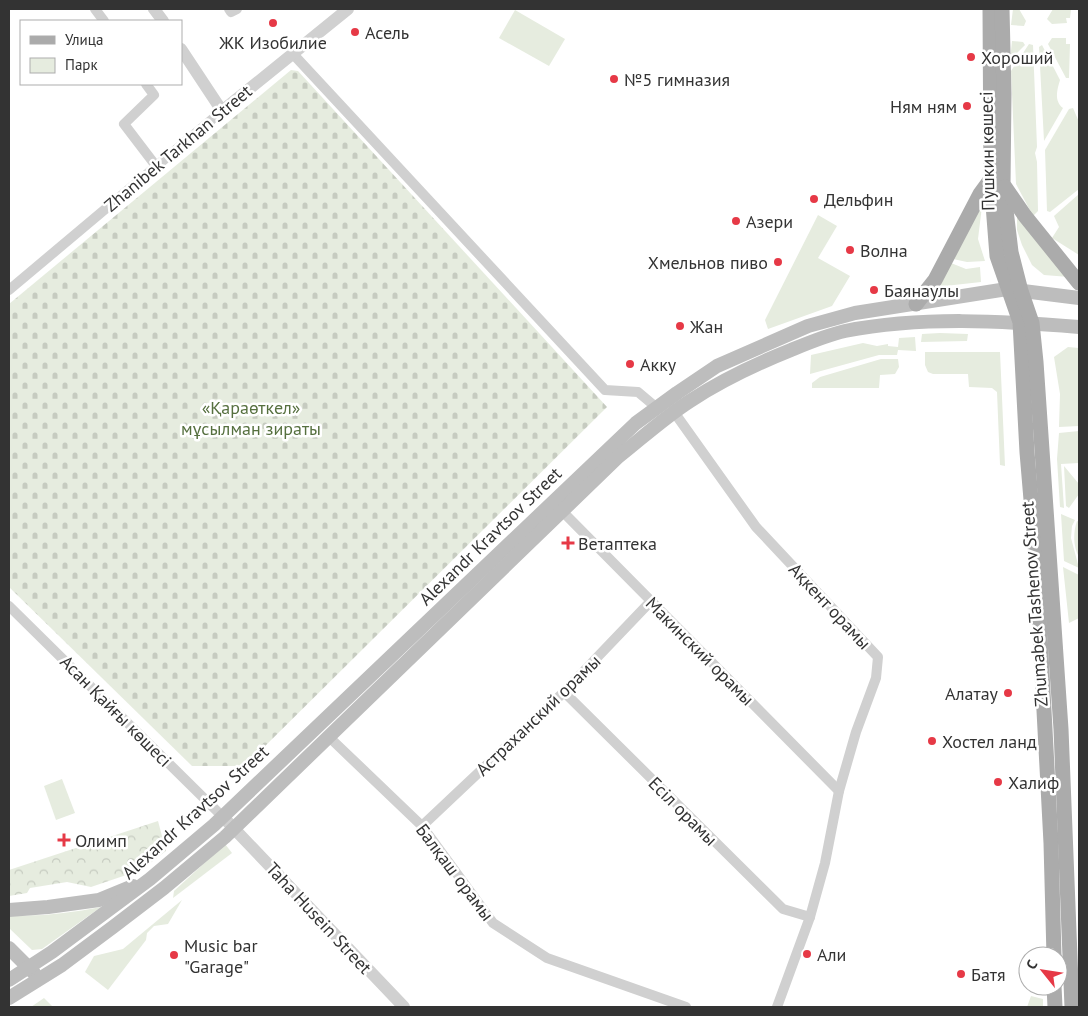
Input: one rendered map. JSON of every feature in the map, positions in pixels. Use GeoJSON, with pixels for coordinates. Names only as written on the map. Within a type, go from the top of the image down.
{"type":"FeatureCollection","features":[{"type":"Feature","properties":{"kind":"main road","name":"Пушкин көшесі"},"geometry":{"type":"LineString","coordinates":[[990,9],[997,182],[997,256],[1014,290]]}},
{"type":"Feature","properties":{"kind":"main road","name":"Пушкин көшесі"},"geometry":{"type":"LineString","coordinates":[[997,182],[1004,94],[1002,9]]}},
{"type":"Feature","properties":{"kind":"main road"},"geometry":{"type":"LineString","coordinates":[[916,304],[935,280],[980,194],[997,182],[1079,283]]}},
{"type":"Feature","properties":{"kind":"main road","name":"Alexandr Kravtsov Street"},"geometry":{"type":"LineString","coordinates":[[9,980],[52,952],[150,879],[222,817],[636,423],[717,366],[808,326],[854,313],[1014,290],[1079,298]]}},
{"type":"Feature","properties":{"kind":"main road","name":"Zhumabek Tashenov Street"},"geometry":{"type":"LineString","coordinates":[[1014,290],[1026,323],[1061,729],[1072,1007]]}},
{"type":"Feature","properties":{"kind":"main road","name":"Alexandr Kravtsov Street"},"geometry":{"type":"LineString","coordinates":[[9,998],[62,965],[164,888],[234,828],[618,457],[689,401],[737,374],[803,345],[843,332],[886,325],[961,320],[1079,327]]}},
{"type":"Feature","properties":{"kind":"main road","name":"Zhumabek Tashenov Street"},"geometry":{"type":"LineString","coordinates":[[1026,323],[1027,452],[1036,559],[1051,844],[1054,946]]}},
{"type":"Feature","properties":{"kind":"main road"},"geometry":{"type":"LineString","coordinates":[[9,910],[98,900],[150,879]]}},
{"type":"Feature","properties":{"kind":"main road"},"geometry":{"type":"LineString","coordinates":[[9,948],[28,968],[41,978]]}},
{"type":"Feature","properties":{"kind":"street"},"geometry":{"type":"LineString","coordinates":[[95,9],[103,20]]}},
{"type":"Feature","properties":{"kind":"street"},"geometry":{"type":"LineString","coordinates":[[154,9],[162,20]]}},
{"type":"Feature","properties":{"kind":"street"},"geometry":{"type":"LineString","coordinates":[[229,9],[231,12],[236,9]]}},
{"type":"Feature","properties":{"kind":"street","name":"Zhanibek Tarkhan Street"},"geometry":{"type":"LineString","coordinates":[[9,290],[222,110],[348,9]]}},
{"type":"Feature","properties":{"kind":"street"},"geometry":{"type":"LineString","coordinates":[[182,50],[222,110]]}},
{"type":"Feature","properties":{"kind":"street"},"geometry":{"type":"LineString","coordinates":[[293,54],[606,390],[638,392],[657,408]]}},
{"type":"Feature","properties":{"kind":"street"},"geometry":{"type":"LineString","coordinates":[[147,85],[154,95],[124,124],[156,166]]}},
{"type":"Feature","properties":{"kind":"street","name":"Ақкент орамы"},"geometry":{"type":"LineString","coordinates":[[674,412],[756,526],[878,658],[876,678],[856,732],[839,791],[825,863],[810,917]]}},
{"type":"Feature","properties":{"kind":"street","name":"Макинский орамы"},"geometry":{"type":"LineString","coordinates":[[562,510],[839,791]]}},
{"type":"Feature","properties":{"kind":"street","name":"Астраханский орамы"},"geometry":{"type":"LineString","coordinates":[[422,826],[564,692],[651,601]]}},
{"type":"Feature","properties":{"kind":"street","name":"Асан Қайғы көшесі"},"geometry":{"type":"LineString","coordinates":[[9,606],[222,817]]}},
{"type":"Feature","properties":{"kind":"street","name":"Есіл орамы"},"geometry":{"type":"LineString","coordinates":[[564,692],[782,908],[810,917]]}},
{"type":"Feature","properties":{"kind":"street","name":"Балқаш орамы"},"geometry":{"type":"LineString","coordinates":[[329,737],[422,826],[493,923],[547,958],[686,1007]]}},
{"type":"Feature","properties":{"kind":"street","name":"Taha Husein Street"},"geometry":{"type":"LineString","coordinates":[[222,817],[404,1007]]}},
{"type":"Feature","properties":{"kind":"street"},"geometry":{"type":"LineString","coordinates":[[777,1007],[810,917]]}},
{"type":"Feature","properties":{"kind":"green space"},"geometry":{"type":"Polygon","coordinates":[[[1013,9],[1019,9],[1026,21],[1024,26],[1011,25],[1013,9]]]}},
{"type":"Feature","properties":{"kind":"green space"},"geometry":{"type":"Polygon","coordinates":[[[1053,9],[1071,9],[1070,18],[1066,18],[1067,23],[1052,24],[1047,19],[1053,9]]]}},
{"type":"Feature","properties":{"kind":"green space"},"geometry":{"type":"Polygon","coordinates":[[[515,10],[565,39],[549,66],[499,38],[515,10]]]}},
{"type":"Feature","properties":{"kind":"green space"},"geometry":{"type":"Polygon","coordinates":[[[1052,38],[1066,38],[1066,44],[1070,44],[1069,78],[1066,78],[1048,44],[1052,38]]]}},
{"type":"Feature","properties":{"kind":"green space"},"geometry":{"type":"Polygon","coordinates":[[[1012,41],[1023,42],[1025,45],[1010,60],[1012,41]]]}},
{"type":"Feature","properties":{"kind":"green space"},"geometry":{"type":"Polygon","coordinates":[[[1029,44],[1033,45],[1037,147],[1035,153],[1037,162],[1038,211],[1033,216],[1016,184],[1011,71],[1029,44]]]}},
{"type":"Feature","properties":{"kind":"green space"},"geometry":{"type":"Polygon","coordinates":[[[1042,45],[1060,80],[1057,99],[1063,108],[1044,141],[1039,47],[1042,45]]]}},
{"type":"Feature","properties":{"kind":"green space","name":"«Қараөткел» мұсылман зираты"},"geometry":{"type":"Polygon","coordinates":[[[291,70],[298,71],[607,407],[245,766],[192,766],[9,587],[9,304],[291,70]]]}},
{"type":"Feature","properties":{"kind":"green space"},"geometry":{"type":"Polygon","coordinates":[[[1073,108],[1079,122],[1079,189],[1050,212],[1047,211],[1045,150],[1069,109],[1073,108]]]}},
{"type":"Feature","properties":{"kind":"green space"},"geometry":{"type":"Polygon","coordinates":[[[1079,194],[1079,255],[1052,238],[1059,227],[1054,216],[1079,194]]]}},
{"type":"Feature","properties":{"kind":"green space"},"geometry":{"type":"Polygon","coordinates":[[[983,198],[978,239],[985,261],[967,262],[953,259],[983,198]]]}},
{"type":"Feature","properties":{"kind":"green space"},"geometry":{"type":"Polygon","coordinates":[[[1017,213],[1069,277],[1044,275],[1032,265],[1017,230],[1017,213]]]}},
{"type":"Feature","properties":{"kind":"green space"},"geometry":{"type":"Polygon","coordinates":[[[818,215],[837,226],[818,258],[850,276],[832,306],[768,329],[765,320],[818,215]]]}},
{"type":"Feature","properties":{"kind":"green space"},"geometry":{"type":"Polygon","coordinates":[[[951,263],[966,269],[980,267],[981,282],[936,287],[951,263]]]}},
{"type":"Feature","properties":{"kind":"green space"},"geometry":{"type":"Polygon","coordinates":[[[922,334],[968,334],[967,341],[921,342],[922,334]]]}},
{"type":"Feature","properties":{"kind":"green space"},"geometry":{"type":"Polygon","coordinates":[[[915,337],[916,351],[898,350],[897,355],[879,355],[810,374],[811,355],[863,343],[877,346],[888,344],[888,346],[898,347],[899,338],[915,337]]]}},
{"type":"Feature","properties":{"kind":"green space"},"geometry":{"type":"Polygon","coordinates":[[[1068,347],[1079,348],[1079,426],[1059,427],[1060,394],[1054,357],[1068,347]]]}},
{"type":"Feature","properties":{"kind":"green space"},"geometry":{"type":"Polygon","coordinates":[[[925,352],[1000,352],[1005,466],[1000,465],[997,392],[992,388],[969,387],[968,374],[933,374],[928,372],[925,365],[925,352]]]}},
{"type":"Feature","properties":{"kind":"green space"},"geometry":{"type":"Polygon","coordinates":[[[881,359],[898,359],[899,367],[895,374],[880,375],[879,388],[812,388],[812,383],[820,377],[881,359]]]}},
{"type":"Feature","properties":{"kind":"green space"},"geometry":{"type":"Polygon","coordinates":[[[1079,431],[1079,463],[1061,464],[1064,508],[1060,507],[1057,459],[1059,433],[1079,431]]]}},
{"type":"Feature","properties":{"kind":"green space"},"geometry":{"type":"Polygon","coordinates":[[[1064,466],[1079,484],[1079,494],[1069,508],[1066,506],[1064,466]]]}},
{"type":"Feature","properties":{"kind":"green space"},"geometry":{"type":"Polygon","coordinates":[[[1061,514],[1075,520],[1072,526],[1071,538],[1079,568],[1064,561],[1061,514]]]}},
{"type":"Feature","properties":{"kind":"green space"},"geometry":{"type":"Polygon","coordinates":[[[1077,521],[1079,522],[1079,557],[1074,539],[1077,521]]]}},
{"type":"Feature","properties":{"kind":"green space"},"geometry":{"type":"Polygon","coordinates":[[[1063,567],[1079,575],[1079,618],[1069,623],[1063,567]]]}},
{"type":"Feature","properties":{"kind":"green space"},"geometry":{"type":"Polygon","coordinates":[[[1078,731],[1079,733],[1079,826],[1078,826],[1078,731]]]}},
{"type":"Feature","properties":{"kind":"green space"},"geometry":{"type":"Polygon","coordinates":[[[62,779],[75,813],[56,820],[44,786],[62,779]]]}},
{"type":"Feature","properties":{"kind":"green space"},"geometry":{"type":"Polygon","coordinates":[[[158,821],[166,851],[141,870],[91,887],[67,882],[30,888],[27,893],[9,896],[9,870],[158,821]]]}},
{"type":"Feature","properties":{"kind":"green space"},"geometry":{"type":"Polygon","coordinates":[[[225,844],[232,853],[173,898],[174,891],[225,844]]]}},
{"type":"Feature","properties":{"kind":"green space"},"geometry":{"type":"Polygon","coordinates":[[[182,900],[168,924],[154,926],[147,933],[146,940],[108,990],[85,972],[94,956],[123,949],[182,900]]]}},
{"type":"Feature","properties":{"kind":"green space"},"geometry":{"type":"Polygon","coordinates":[[[101,907],[42,949],[32,950],[9,928],[9,915],[55,914],[101,907]]]}},
{"type":"Feature","properties":{"kind":"green space"},"geometry":{"type":"Polygon","coordinates":[[[1031,996],[1043,999],[1043,1007],[1027,1007],[1031,996]]]}},
{"type":"Feature","properties":{"kind":"green space"},"geometry":{"type":"Polygon","coordinates":[[[44,998],[53,1007],[31,1007],[44,998]]]}},
{"type":"Feature","properties":{"kind":"place","name":"ЖК Изобилие"},"geometry":{"type":"Point","coordinates":[273,23]}},
{"type":"Feature","properties":{"kind":"place","name":"Асель"},"geometry":{"type":"Point","coordinates":[355,32]}},
{"type":"Feature","properties":{"kind":"place","name":"Хороший"},"geometry":{"type":"Point","coordinates":[971,57]}},
{"type":"Feature","properties":{"kind":"place","name":"№5 гимназия"},"geometry":{"type":"Point","coordinates":[614,79]}},
{"type":"Feature","properties":{"kind":"place","name":"Ням ням"},"geometry":{"type":"Point","coordinates":[967,106]}},
{"type":"Feature","properties":{"kind":"place","name":"Дельфин"},"geometry":{"type":"Point","coordinates":[814,199]}},
{"type":"Feature","properties":{"kind":"place","name":"Азери"},"geometry":{"type":"Point","coordinates":[736,221]}},
{"type":"Feature","properties":{"kind":"place","name":"Волна"},"geometry":{"type":"Point","coordinates":[850,250]}},
{"type":"Feature","properties":{"kind":"place","name":"Хмельнов пиво"},"geometry":{"type":"Point","coordinates":[778,262]}},
{"type":"Feature","properties":{"kind":"place","name":"Баянаулы"},"geometry":{"type":"Point","coordinates":[874,290]}},
{"type":"Feature","properties":{"kind":"place","name":"Жан"},"geometry":{"type":"Point","coordinates":[680,326]}},
{"type":"Feature","properties":{"kind":"place","name":"Акку"},"geometry":{"type":"Point","coordinates":[630,364]}},
{"type":"Feature","properties":{"kind":"place","name":"Ветаптека"},"geometry":{"type":"Point","coordinates":[568,543]}},
{"type":"Feature","properties":{"kind":"place","name":"Алатау"},"geometry":{"type":"Point","coordinates":[1008,693]}},
{"type":"Feature","properties":{"kind":"place","name":"Хостел ланд"},"geometry":{"type":"Point","coordinates":[932,741]}},
{"type":"Feature","properties":{"kind":"place","name":"Халиф"},"geometry":{"type":"Point","coordinates":[998,782]}},
{"type":"Feature","properties":{"kind":"place","name":"Олимп"},"geometry":{"type":"Point","coordinates":[64,840]}},
{"type":"Feature","properties":{"kind":"place","name":"Али"},"geometry":{"type":"Point","coordinates":[807,954]}},
{"type":"Feature","properties":{"kind":"place","name":"Music bar \"Garage\""},"geometry":{"type":"Point","coordinates":[174,955]}},
{"type":"Feature","properties":{"kind":"place","name":"Батя"},"geometry":{"type":"Point","coordinates":[961,974]}}]}
